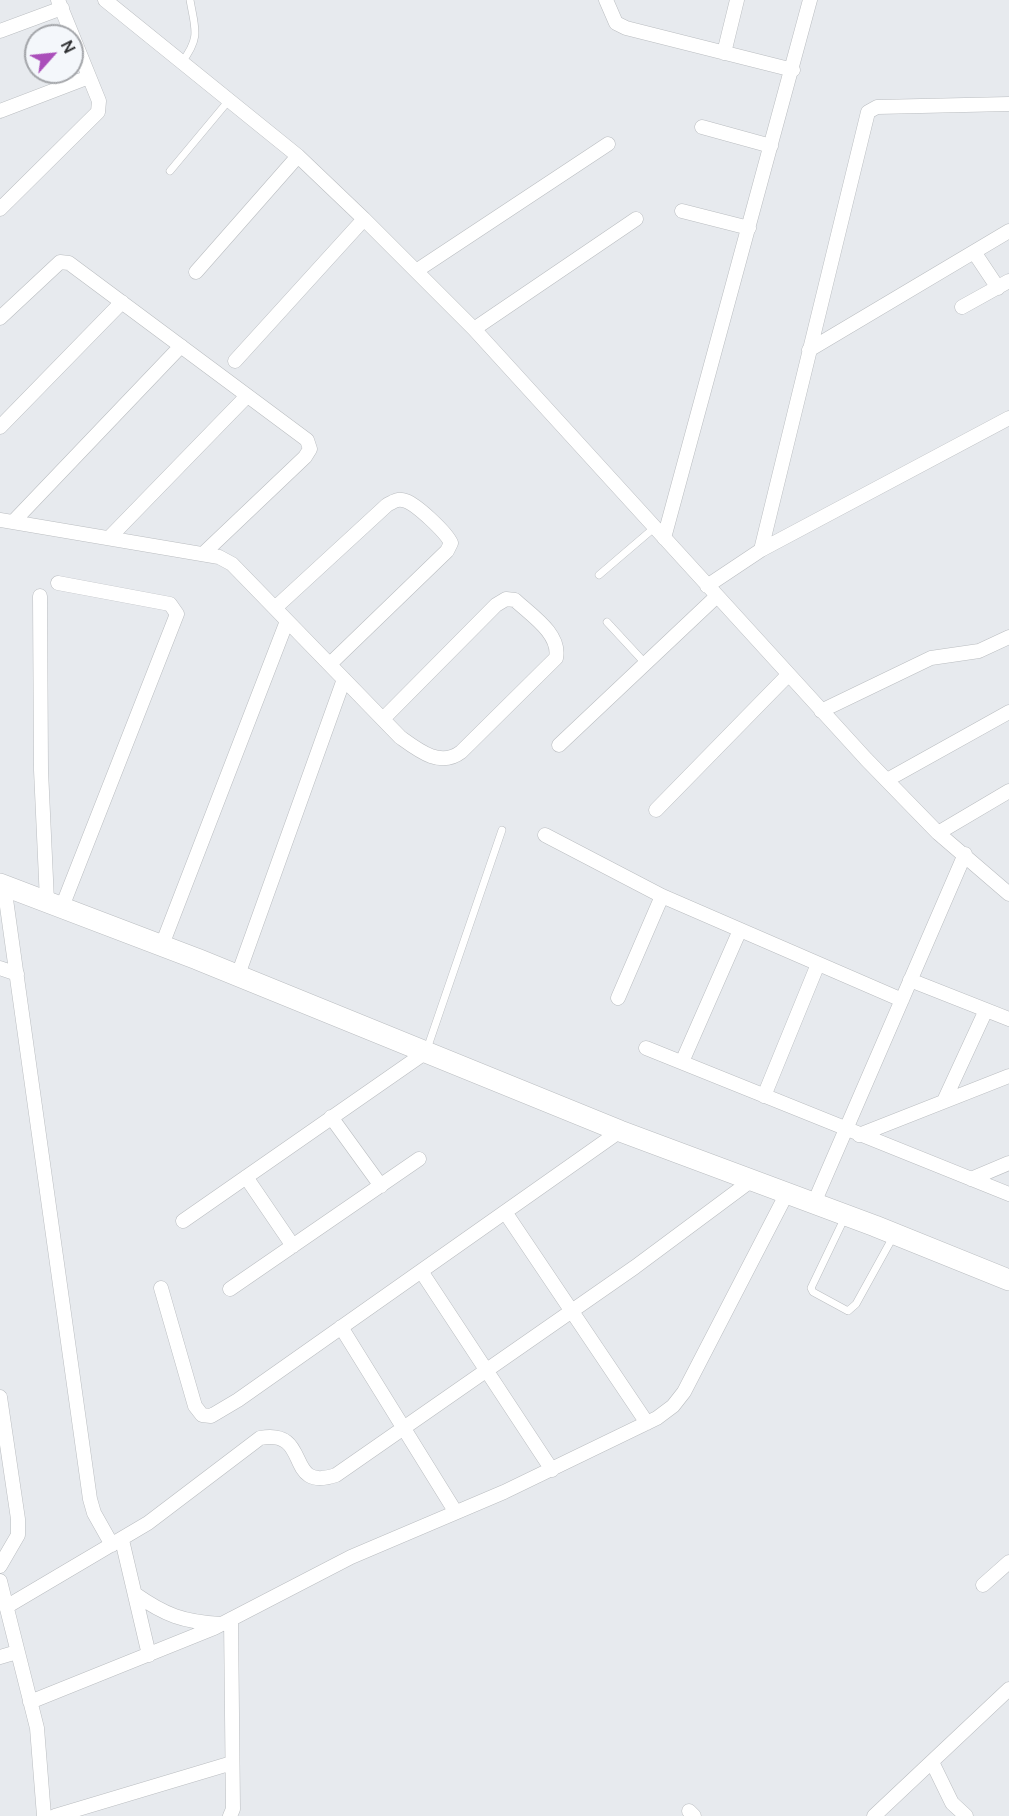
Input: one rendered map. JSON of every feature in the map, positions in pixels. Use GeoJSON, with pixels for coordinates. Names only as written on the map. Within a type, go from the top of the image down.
{"type":"FeatureCollection","features":[{"type":"Feature","properties":{"kind":"main road"},"geometry":{"type":"LineString","coordinates":[[2,884],[238,975],[620,1131],[846,1215],[1009,1280]]}},
{"type":"Feature","properties":{"kind":"street"},"geometry":{"type":"LineString","coordinates":[[105,0],[298,156],[364,219],[474,329],[821,711],[938,833],[1009,894]]}},
{"type":"Feature","properties":{"kind":"street"},"geometry":{"type":"LineString","coordinates":[[606,0],[616,23],[626,28],[792,70]]}},
{"type":"Feature","properties":{"kind":"street"},"geometry":{"type":"LineString","coordinates":[[724,53],[736,0]]}},
{"type":"Feature","properties":{"kind":"street"},"geometry":{"type":"LineString","coordinates":[[659,533],[749,228],[810,0]]}},
{"type":"Feature","properties":{"kind":"street"},"geometry":{"type":"LineString","coordinates":[[0,31],[60,4],[99,101],[98,112],[0,208]]}},
{"type":"Feature","properties":{"kind":"street"},"geometry":{"type":"LineString","coordinates":[[0,111],[89,77]]}},
{"type":"Feature","properties":{"kind":"street"},"geometry":{"type":"LineString","coordinates":[[761,550],[868,112],[877,107],[1009,104]]}},
{"type":"Feature","properties":{"kind":"street"},"geometry":{"type":"LineString","coordinates":[[702,127],[771,146]]}},
{"type":"Feature","properties":{"kind":"street"},"geometry":{"type":"LineString","coordinates":[[416,271],[608,144]]}},
{"type":"Feature","properties":{"kind":"street"},"geometry":{"type":"LineString","coordinates":[[196,272],[298,156]]}},
{"type":"Feature","properties":{"kind":"street"},"geometry":{"type":"LineString","coordinates":[[0,194],[24,185]]}},
{"type":"Feature","properties":{"kind":"street"},"geometry":{"type":"LineString","coordinates":[[682,211],[749,228]]}},
{"type":"Feature","properties":{"kind":"street"},"geometry":{"type":"LineString","coordinates":[[235,361],[364,219]]}},
{"type":"Feature","properties":{"kind":"street"},"geometry":{"type":"LineString","coordinates":[[474,329],[636,219]]}},
{"type":"Feature","properties":{"kind":"street"},"geometry":{"type":"LineString","coordinates":[[809,350],[1009,231]]}},
{"type":"Feature","properties":{"kind":"street"},"geometry":{"type":"LineString","coordinates":[[962,307],[1004,284],[974,252]]}},
{"type":"Feature","properties":{"kind":"street"},"geometry":{"type":"LineString","coordinates":[[0,318],[60,262],[69,263],[307,440],[310,449],[305,458],[204,553]]}},
{"type":"Feature","properties":{"kind":"street"},"geometry":{"type":"LineString","coordinates":[[2,421],[122,302]]}},
{"type":"Feature","properties":{"kind":"street"},"geometry":{"type":"LineString","coordinates":[[6,521],[181,346]]}},
{"type":"Feature","properties":{"kind":"street"},"geometry":{"type":"LineString","coordinates":[[109,538],[247,396]]}},
{"type":"Feature","properties":{"kind":"street"},"geometry":{"type":"LineString","coordinates":[[559,745],[645,662],[712,591],[761,550],[1009,418]]}},
{"type":"Feature","properties":{"kind":"street"},"geometry":{"type":"LineString","coordinates":[[275,608],[387,505],[397,500],[407,501],[447,534],[451,543],[447,551],[330,664]]}},
{"type":"Feature","properties":{"kind":"street"},"geometry":{"type":"LineString","coordinates":[[6,521],[204,553],[232,564],[383,719],[419,752],[438,759],[453,759],[556,658],[558,648],[555,639],[515,600],[506,599],[383,719]]}},
{"type":"Feature","properties":{"kind":"street"},"geometry":{"type":"LineString","coordinates":[[54,904],[177,614],[170,604],[58,583]]}},
{"type":"Feature","properties":{"kind":"street"},"geometry":{"type":"LineString","coordinates":[[40,596],[41,770],[54,904]]}},
{"type":"Feature","properties":{"kind":"street"},"geometry":{"type":"LineString","coordinates":[[162,945],[287,621]]}},
{"type":"Feature","properties":{"kind":"street"},"geometry":{"type":"LineString","coordinates":[[821,711],[931,658],[979,651],[1009,637]]}},
{"type":"Feature","properties":{"kind":"street"},"geometry":{"type":"LineString","coordinates":[[656,810],[788,675]]}},
{"type":"Feature","properties":{"kind":"street"},"geometry":{"type":"LineString","coordinates":[[238,975],[344,679]]}},
{"type":"Feature","properties":{"kind":"street"},"geometry":{"type":"LineString","coordinates":[[887,780],[1009,712]]}},
{"type":"Feature","properties":{"kind":"street"},"geometry":{"type":"LineString","coordinates":[[938,833],[1009,791]]}},
{"type":"Feature","properties":{"kind":"street"},"geometry":{"type":"LineString","coordinates":[[545,835],[662,896],[902,1000]]}},
{"type":"Feature","properties":{"kind":"street"},"geometry":{"type":"LineString","coordinates":[[814,1203],[852,1132],[910,980],[964,854]]}},
{"type":"Feature","properties":{"kind":"street"},"geometry":{"type":"LineString","coordinates":[[2,884],[90,1499],[94,1514],[117,1542],[135,1594],[150,1655]]}},
{"type":"Feature","properties":{"kind":"street"},"geometry":{"type":"LineString","coordinates":[[618,998],[662,896]]}},
{"type":"Feature","properties":{"kind":"street"},"geometry":{"type":"LineString","coordinates":[[682,1062],[740,930]]}},
{"type":"Feature","properties":{"kind":"street"},"geometry":{"type":"LineString","coordinates":[[764,1096],[818,964]]}},
{"type":"Feature","properties":{"kind":"street"},"geometry":{"type":"LineString","coordinates":[[0,968],[16,974]]}},
{"type":"Feature","properties":{"kind":"street"},"geometry":{"type":"LineString","coordinates":[[910,980],[1009,1019]]}},
{"type":"Feature","properties":{"kind":"street"},"geometry":{"type":"LineString","coordinates":[[944,1101],[986,1010]]}},
{"type":"Feature","properties":{"kind":"street"},"geometry":{"type":"LineString","coordinates":[[646,1048],[1009,1194]]}},
{"type":"Feature","properties":{"kind":"street"},"geometry":{"type":"LineString","coordinates":[[183,1221],[426,1052]]}},
{"type":"Feature","properties":{"kind":"street"},"geometry":{"type":"LineString","coordinates":[[852,1132],[1009,1076]]}},
{"type":"Feature","properties":{"kind":"street"},"geometry":{"type":"LineString","coordinates":[[331,1118],[381,1186]]}},
{"type":"Feature","properties":{"kind":"street"},"geometry":{"type":"LineString","coordinates":[[161,1288],[195,1406],[202,1415],[211,1416],[223,1410],[620,1131]]}},
{"type":"Feature","properties":{"kind":"street"},"geometry":{"type":"LineString","coordinates":[[230,1289],[419,1159]]}},
{"type":"Feature","properties":{"kind":"street"},"geometry":{"type":"LineString","coordinates":[[971,1179],[1009,1163]]}},
{"type":"Feature","properties":{"kind":"street"},"geometry":{"type":"LineString","coordinates":[[246,1177],[292,1246]]}},
{"type":"Feature","properties":{"kind":"street"},"geometry":{"type":"LineString","coordinates":[[6,1607],[117,1542],[181,1500],[260,1438],[276,1435],[287,1440],[304,1471],[312,1477],[324,1479],[336,1475],[488,1370],[752,1180]]}},
{"type":"Feature","properties":{"kind":"street"},"geometry":{"type":"LineString","coordinates":[[30,1702],[150,1655],[226,1621],[351,1557],[552,1470],[647,1423],[673,1406],[684,1392],[787,1193]]}},
{"type":"Feature","properties":{"kind":"street"},"geometry":{"type":"LineString","coordinates":[[505,1212],[647,1423]]}},
{"type":"Feature","properties":{"kind":"street"},"geometry":{"type":"LineString","coordinates":[[421,1271],[552,1470]]}},
{"type":"Feature","properties":{"kind":"street"},"geometry":{"type":"LineString","coordinates":[[341,1327],[455,1511]]}},
{"type":"Feature","properties":{"kind":"street"},"geometry":{"type":"LineString","coordinates":[[0,1397],[18,1519],[18,1535],[0,1566]]}},
{"type":"Feature","properties":{"kind":"street"},"geometry":{"type":"LineString","coordinates":[[983,1585],[1009,1562]]}},
{"type":"Feature","properties":{"kind":"street"},"geometry":{"type":"LineString","coordinates":[[0,1581],[41,1757],[44,1816]]}},
{"type":"Feature","properties":{"kind":"street"},"geometry":{"type":"LineString","coordinates":[[135,1594],[160,1612],[190,1622],[226,1621]]}},
{"type":"Feature","properties":{"kind":"street"},"geometry":{"type":"LineString","coordinates":[[226,1621],[233,1809],[230,1816]]}},
{"type":"Feature","properties":{"kind":"street"},"geometry":{"type":"LineString","coordinates":[[0,1657],[17,1652]]}},
{"type":"Feature","properties":{"kind":"street"},"geometry":{"type":"LineString","coordinates":[[874,1816],[1009,1689]]}},
{"type":"Feature","properties":{"kind":"street"},"geometry":{"type":"LineString","coordinates":[[55,1816],[232,1762]]}},
{"type":"Feature","properties":{"kind":"street"},"geometry":{"type":"LineString","coordinates":[[932,1762],[952,1803],[966,1816]]}},
{"type":"Feature","properties":{"kind":"lane"},"geometry":{"type":"LineString","coordinates":[[182,62],[194,46],[196,36],[190,0]]}},
{"type":"Feature","properties":{"kind":"lane"},"geometry":{"type":"LineString","coordinates":[[170,171],[230,99]]}},
{"type":"Feature","properties":{"kind":"lane"},"geometry":{"type":"LineString","coordinates":[[599,575],[659,533]]}},
{"type":"Feature","properties":{"kind":"lane"},"geometry":{"type":"LineString","coordinates":[[607,622],[645,662]]}},
{"type":"Feature","properties":{"kind":"lane"},"geometry":{"type":"LineString","coordinates":[[426,1052],[502,830]]}},
{"type":"Feature","properties":{"kind":"lane"},"geometry":{"type":"LineString","coordinates":[[846,1215],[811,1288],[813,1292],[848,1311],[853,1309],[895,1234]]}}]}
